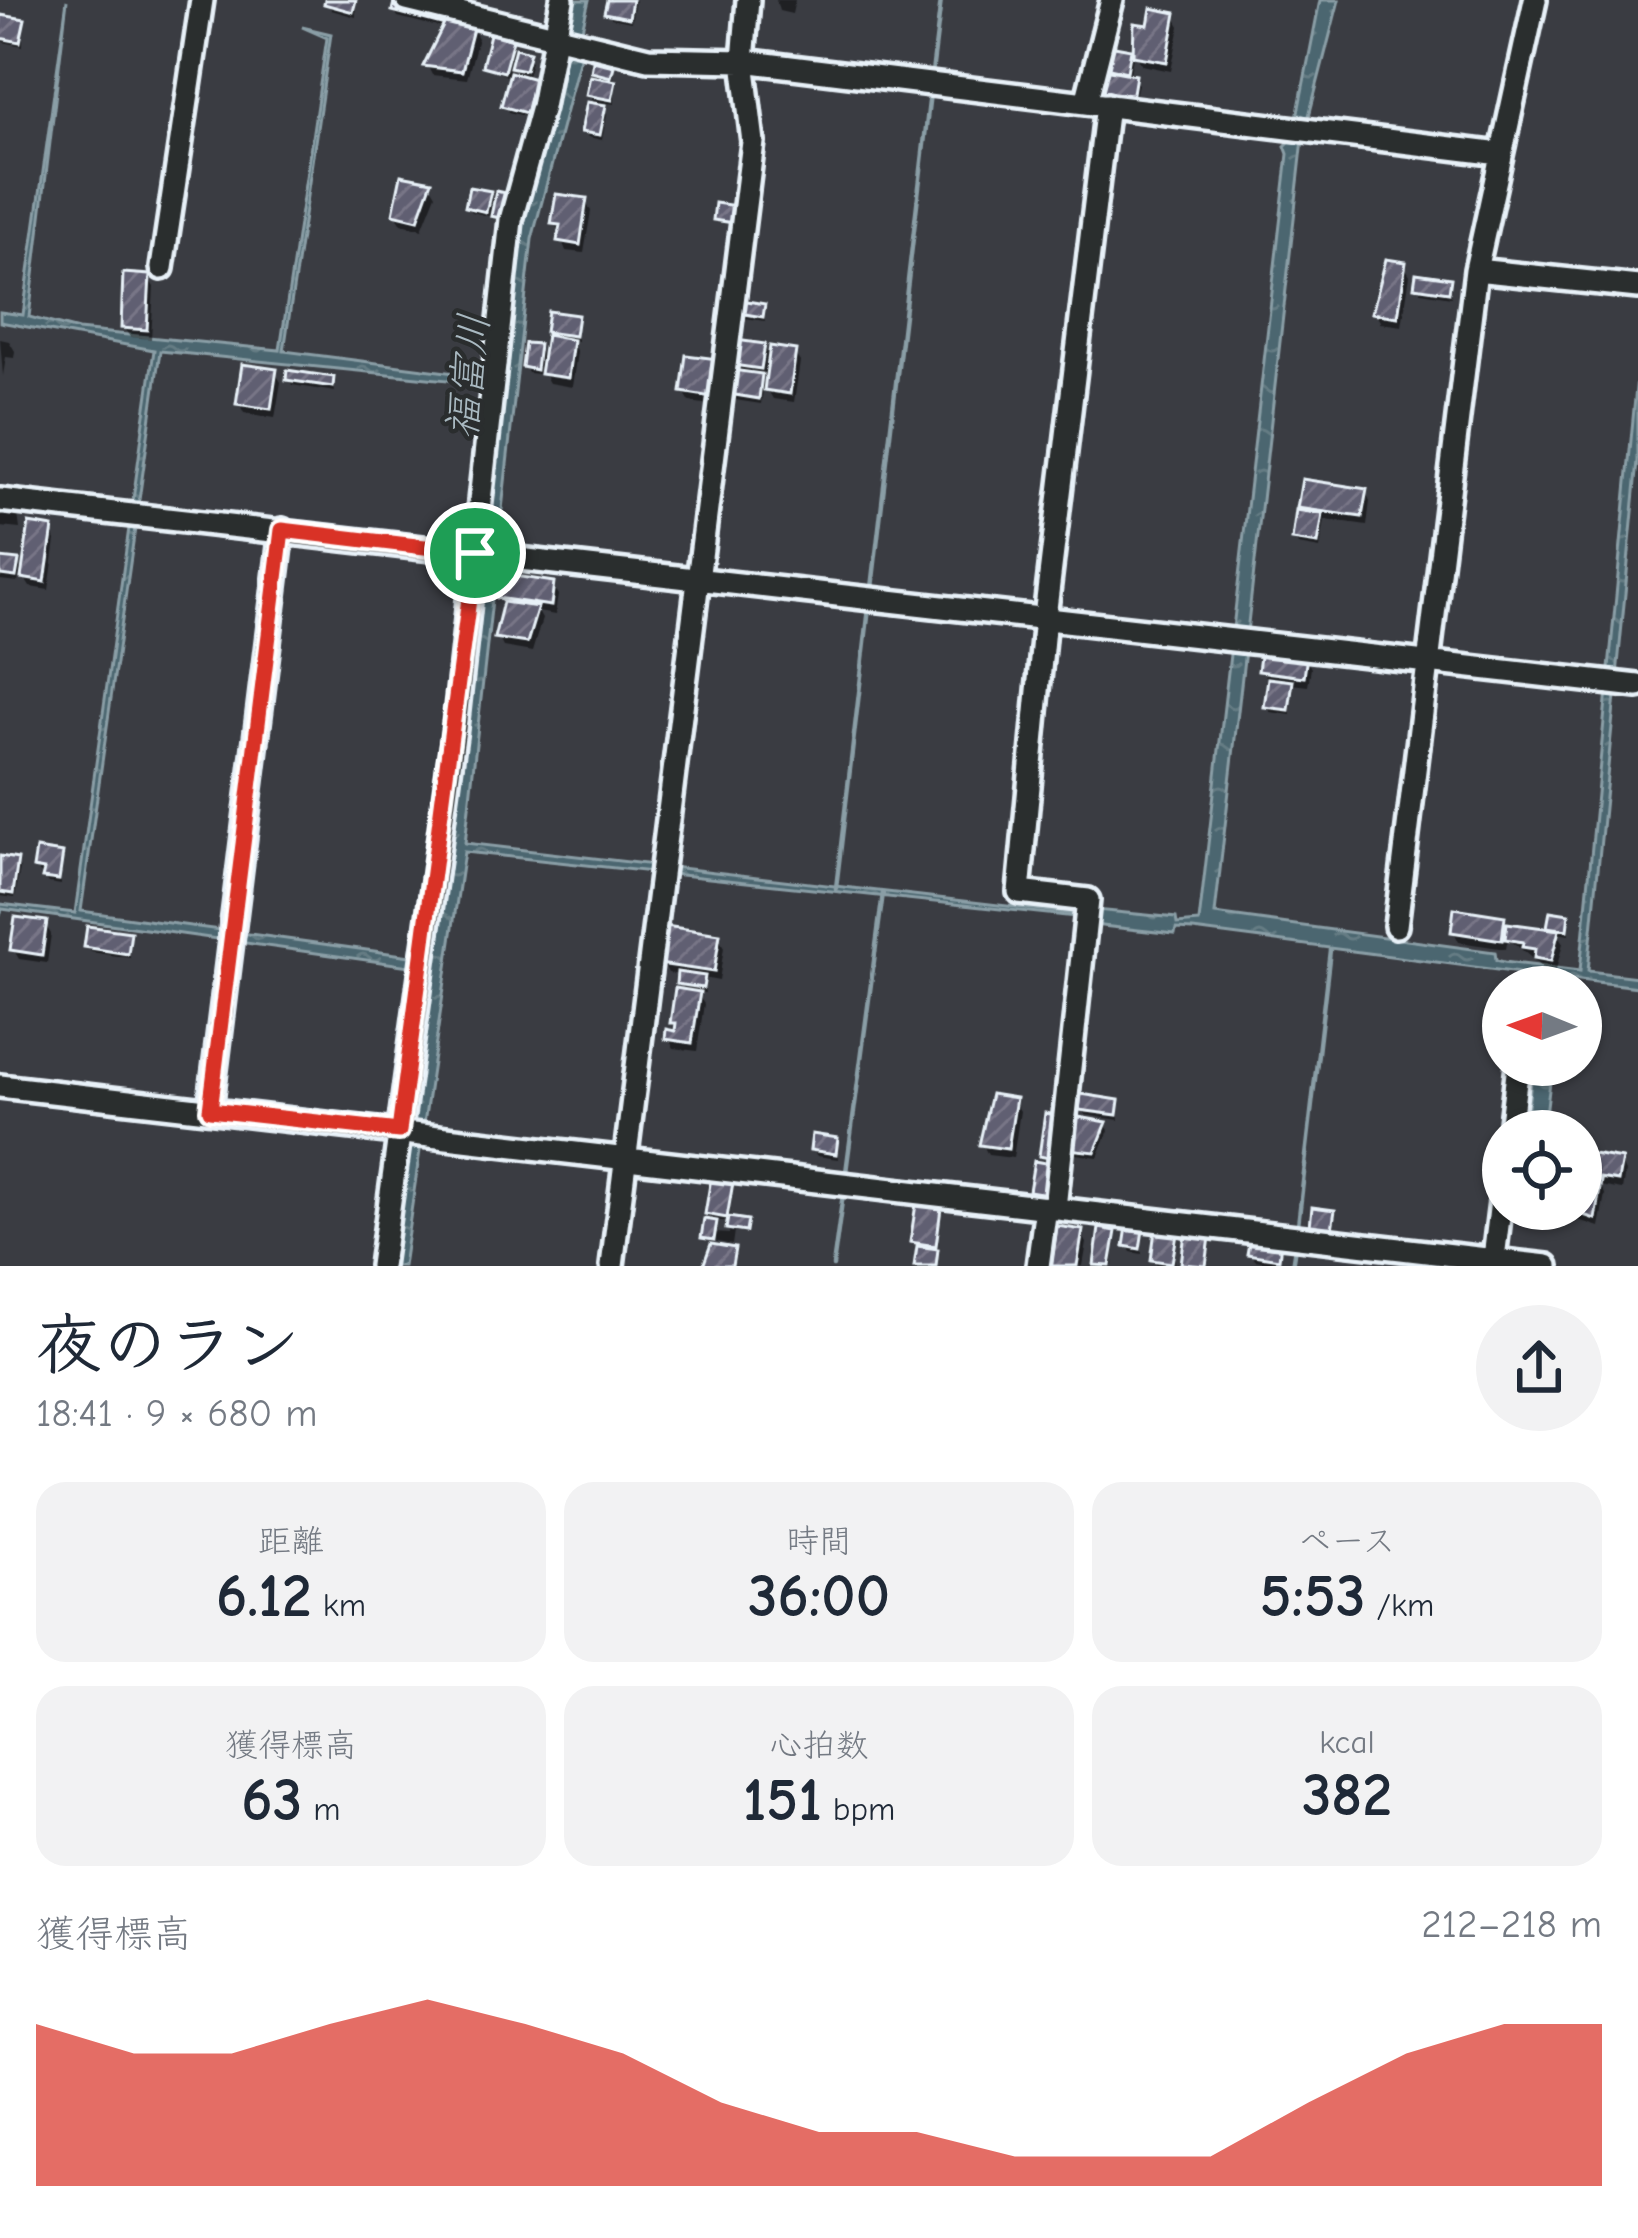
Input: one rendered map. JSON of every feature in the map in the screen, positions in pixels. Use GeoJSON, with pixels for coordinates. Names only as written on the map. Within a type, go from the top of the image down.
{"type":"FeatureCollection","features":[{"type":"Feature","properties":{"kind":"street"},"geometry":{"type":"LineString","coordinates":[[162,268],[202,0]]}},
{"type":"Feature","properties":{"kind":"street"},"geometry":{"type":"LineString","coordinates":[[407,0],[449,6],[566,42],[647,59],[743,61],[1500,154]]}},
{"type":"Feature","properties":{"kind":"street"},"geometry":{"type":"LineString","coordinates":[[381,1266],[411,1133],[422,964],[485,554],[494,380],[511,220],[566,42],[562,0]]}},
{"type":"Feature","properties":{"kind":"street"},"geometry":{"type":"LineString","coordinates":[[612,1266],[753,142],[743,61],[748,0]]}},
{"type":"Feature","properties":{"kind":"street"},"geometry":{"type":"LineString","coordinates":[[1038,1266],[1051,1208],[1088,900],[1019,892],[1096,104],[1112,0]]}},
{"type":"Feature","properties":{"kind":"street"},"geometry":{"type":"LineString","coordinates":[[1396,926],[1476,270],[1535,0]]}},
{"type":"Feature","properties":{"kind":"street"},"geometry":{"type":"LineString","coordinates":[[1476,270],[1638,287]]}},
{"type":"Feature","properties":{"kind":"street"},"geometry":{"type":"LineString","coordinates":[[0,500],[1620,684]]}},
{"type":"Feature","properties":{"kind":"street"},"geometry":{"type":"LineString","coordinates":[[210,1110],[282,530]]}},
{"type":"Feature","properties":{"kind":"street"},"geometry":{"type":"LineString","coordinates":[[8,1087],[1514,1263],[1509,1230]]}},
{"type":"Feature","properties":{"kind":"water","name":"福富川"},"geometry":{"type":"Polygon","coordinates":[[[67,0],[29,317],[78,330],[280,350],[327,38],[302,27],[331,34],[284,351],[489,375],[519,222],[562,51],[569,47],[572,0],[589,0],[577,50],[581,54],[532,239],[465,843],[1076,914],[1096,910],[1176,918],[1177,924],[1199,922],[1288,154],[1285,146],[1293,138],[1320,0],[1339,0],[1303,139],[1215,914],[1495,952],[1496,960],[1538,966],[1482,968],[1193,930],[1176,929],[1175,934],[1093,925],[1076,917],[464,852],[403,1266],[387,1266],[417,967],[2,909],[0,915],[0,904],[75,913],[154,350],[0,322],[0,312],[23,315],[67,0]],[[160,351],[81,911],[418,957],[488,384],[160,351]]]}},
{"type":"Feature","properties":{"kind":"water"},"geometry":{"type":"Polygon","coordinates":[[[1638,367],[1638,461],[1588,966],[1580,966],[1638,367]]]}},
{"type":"Feature","properties":{"kind":"water"},"geometry":{"type":"Polygon","coordinates":[[[1602,973],[1638,977],[1638,987],[1602,983],[1602,973]]]}},
{"type":"Feature","properties":{"kind":"water"},"geometry":{"type":"Polygon","coordinates":[[[1530,1086],[1549,1086],[1547,1110],[1528,1110],[1530,1086]]]}},
{"type":"Feature","properties":{"kind":"building"},"geometry":{"type":"Polygon","coordinates":[[[325,0],[356,0],[353,12],[324,4],[325,0]]]}},
{"type":"Feature","properties":{"kind":"building"},"geometry":{"type":"Polygon","coordinates":[[[607,0],[632,0],[629,18],[604,13],[607,0]]]}},
{"type":"Feature","properties":{"kind":"building"},"geometry":{"type":"Polygon","coordinates":[[[394,2],[443,15],[441,24],[392,11],[394,2]]]}},
{"type":"Feature","properties":{"kind":"building"},"geometry":{"type":"Polygon","coordinates":[[[1151,8],[1176,13],[1167,62],[1133,56],[1134,23],[1148,25],[1151,8]]]}},
{"type":"Feature","properties":{"kind":"building"},"geometry":{"type":"Polygon","coordinates":[[[1,15],[25,19],[20,42],[0,38],[1,15]]]}},
{"type":"Feature","properties":{"kind":"building"},"geometry":{"type":"Polygon","coordinates":[[[447,18],[474,25],[462,71],[423,66],[447,18]]]}},
{"type":"Feature","properties":{"kind":"building"},"geometry":{"type":"Polygon","coordinates":[[[491,30],[514,36],[504,72],[482,66],[491,30]]]}},
{"type":"Feature","properties":{"kind":"building"},"geometry":{"type":"Polygon","coordinates":[[[1109,45],[1131,49],[1127,72],[1105,67],[1109,45]]]}},
{"type":"Feature","properties":{"kind":"building"},"geometry":{"type":"Polygon","coordinates":[[[515,48],[530,52],[525,70],[510,67],[515,48]]]}},
{"type":"Feature","properties":{"kind":"building"},"geometry":{"type":"Polygon","coordinates":[[[593,61],[614,66],[611,77],[591,72],[593,61]]]}},
{"type":"Feature","properties":{"kind":"building"},"geometry":{"type":"Polygon","coordinates":[[[1104,69],[1136,75],[1132,99],[1099,93],[1104,69]]]}},
{"type":"Feature","properties":{"kind":"building"},"geometry":{"type":"Polygon","coordinates":[[[510,72],[535,79],[526,113],[501,106],[510,72]]]}},
{"type":"Feature","properties":{"kind":"building"},"geometry":{"type":"Polygon","coordinates":[[[590,76],[616,81],[612,100],[586,95],[590,76]]]}},
{"type":"Feature","properties":{"kind":"building"},"geometry":{"type":"Polygon","coordinates":[[[587,102],[606,105],[600,135],[581,132],[587,102]]]}},
{"type":"Feature","properties":{"kind":"building"},"geometry":{"type":"Polygon","coordinates":[[[401,175],[432,181],[418,220],[393,214],[401,175]]]}},
{"type":"Feature","properties":{"kind":"building"},"geometry":{"type":"Polygon","coordinates":[[[469,187],[491,191],[486,212],[465,207],[469,187]]]}},
{"type":"Feature","properties":{"kind":"building"},"geometry":{"type":"Polygon","coordinates":[[[496,191],[513,195],[508,220],[491,216],[496,191]]]}},
{"type":"Feature","properties":{"kind":"building"},"geometry":{"type":"Polygon","coordinates":[[[556,194],[587,198],[580,245],[557,241],[560,225],[551,224],[556,194]]]}},
{"type":"Feature","properties":{"kind":"building"},"geometry":{"type":"Polygon","coordinates":[[[715,203],[737,206],[734,223],[713,220],[715,203]]]}},
{"type":"Feature","properties":{"kind":"building"},"geometry":{"type":"Polygon","coordinates":[[[1386,259],[1406,262],[1398,317],[1372,313],[1386,259]]]}},
{"type":"Feature","properties":{"kind":"building"},"geometry":{"type":"Polygon","coordinates":[[[123,273],[150,275],[147,330],[121,328],[123,273]]]}},
{"type":"Feature","properties":{"kind":"building"},"geometry":{"type":"Polygon","coordinates":[[[1416,273],[1451,278],[1449,292],[1414,287],[1416,273]]]}},
{"type":"Feature","properties":{"kind":"building"},"geometry":{"type":"Polygon","coordinates":[[[741,300],[765,304],[763,317],[739,313],[741,300]]]}},
{"type":"Feature","properties":{"kind":"building"},"geometry":{"type":"Polygon","coordinates":[[[548,311],[578,315],[575,336],[545,332],[548,311]]]}},
{"type":"Feature","properties":{"kind":"building"},"geometry":{"type":"Polygon","coordinates":[[[546,335],[573,340],[568,378],[540,374],[546,335]]]}},
{"type":"Feature","properties":{"kind":"building"},"geometry":{"type":"Polygon","coordinates":[[[736,340],[765,344],[761,369],[733,365],[736,340]]]}},
{"type":"Feature","properties":{"kind":"building"},"geometry":{"type":"Polygon","coordinates":[[[525,343],[539,344],[536,370],[522,367],[525,343]]]}},
{"type":"Feature","properties":{"kind":"building"},"geometry":{"type":"Polygon","coordinates":[[[770,346],[796,350],[790,394],[764,390],[770,346]]]}},
{"type":"Feature","properties":{"kind":"building"},"geometry":{"type":"Polygon","coordinates":[[[686,355],[718,359],[712,397],[681,392],[686,355]]]}},
{"type":"Feature","properties":{"kind":"building"},"geometry":{"type":"Polygon","coordinates":[[[242,364],[277,369],[271,409],[236,404],[242,364]]]}},
{"type":"Feature","properties":{"kind":"building"},"geometry":{"type":"Polygon","coordinates":[[[287,370],[334,377],[333,387],[286,380],[287,370]]]}},
{"type":"Feature","properties":{"kind":"building"},"geometry":{"type":"Polygon","coordinates":[[[732,370],[762,374],[759,399],[729,394],[732,370]]]}},
{"type":"Feature","properties":{"kind":"building"},"geometry":{"type":"Polygon","coordinates":[[[1302,479],[1367,489],[1362,517],[1297,508],[1302,479]]]}},
{"type":"Feature","properties":{"kind":"building"},"geometry":{"type":"Polygon","coordinates":[[[1296,510],[1323,514],[1318,544],[1292,540],[1296,510]]]}},
{"type":"Feature","properties":{"kind":"building"},"geometry":{"type":"Polygon","coordinates":[[[29,523],[53,527],[45,582],[21,578],[29,523]]]}},
{"type":"Feature","properties":{"kind":"building"},"geometry":{"type":"Polygon","coordinates":[[[0,558],[19,560],[16,577],[0,575],[0,558]]]}},
{"type":"Feature","properties":{"kind":"building"},"geometry":{"type":"Polygon","coordinates":[[[501,574],[554,582],[551,606],[497,598],[501,574]]]}},
{"type":"Feature","properties":{"kind":"building"},"geometry":{"type":"Polygon","coordinates":[[[503,602],[538,607],[527,643],[494,638],[503,602]]]}},
{"type":"Feature","properties":{"kind":"building"},"geometry":{"type":"Polygon","coordinates":[[[1261,649],[1307,656],[1304,677],[1258,671],[1261,649]]]}},
{"type":"Feature","properties":{"kind":"building"},"geometry":{"type":"Polygon","coordinates":[[[1268,678],[1293,681],[1289,710],[1264,707],[1268,678]]]}},
{"type":"Feature","properties":{"kind":"building"},"geometry":{"type":"Polygon","coordinates":[[[36,849],[63,853],[59,880],[42,878],[44,870],[33,868],[36,849]]]}},
{"type":"Feature","properties":{"kind":"building"},"geometry":{"type":"Polygon","coordinates":[[[0,856],[18,859],[13,894],[0,892],[0,856]]]}},
{"type":"Feature","properties":{"kind":"building"},"geometry":{"type":"Polygon","coordinates":[[[1454,908],[1505,916],[1502,940],[1451,932],[1454,908]]]}},
{"type":"Feature","properties":{"kind":"building"},"geometry":{"type":"Polygon","coordinates":[[[1550,911],[1569,914],[1567,930],[1547,927],[1550,911]]]}},
{"type":"Feature","properties":{"kind":"building"},"geometry":{"type":"Polygon","coordinates":[[[15,917],[47,921],[42,955],[10,950],[15,917]]]}},
{"type":"Feature","properties":{"kind":"building"},"geometry":{"type":"Polygon","coordinates":[[[1507,923],[1559,930],[1551,961],[1534,958],[1535,949],[1522,947],[1523,942],[1505,939],[1507,923]]]}},
{"type":"Feature","properties":{"kind":"building"},"geometry":{"type":"Polygon","coordinates":[[[87,926],[131,932],[128,954],[84,947],[87,926]]]}},
{"type":"Feature","properties":{"kind":"building"},"geometry":{"type":"Polygon","coordinates":[[[665,926],[720,934],[714,972],[659,964],[665,926]]]}},
{"type":"Feature","properties":{"kind":"building"},"geometry":{"type":"Polygon","coordinates":[[[677,972],[705,976],[703,988],[676,984],[677,972]]]}},
{"type":"Feature","properties":{"kind":"building"},"geometry":{"type":"Polygon","coordinates":[[[675,988],[700,992],[692,1043],[665,1039],[666,1029],[675,1031],[676,1023],[670,1023],[675,988]]]}},
{"type":"Feature","properties":{"kind":"building"},"geometry":{"type":"Polygon","coordinates":[[[991,1094],[1016,1098],[1008,1149],[979,1145],[991,1094]]]}},
{"type":"Feature","properties":{"kind":"building"},"geometry":{"type":"Polygon","coordinates":[[[1081,1094],[1119,1100],[1117,1115],[1079,1110],[1081,1094]]]}},
{"type":"Feature","properties":{"kind":"building"},"geometry":{"type":"Polygon","coordinates":[[[1045,1113],[1056,1115],[1050,1158],[1039,1156],[1045,1113]]]}},
{"type":"Feature","properties":{"kind":"building"},"geometry":{"type":"Polygon","coordinates":[[[1073,1116],[1107,1122],[1095,1152],[1068,1149],[1073,1116]]]}},
{"type":"Feature","properties":{"kind":"building"},"geometry":{"type":"Polygon","coordinates":[[[812,1134],[838,1138],[836,1154],[810,1150],[812,1134]]]}},
{"type":"Feature","properties":{"kind":"building"},"geometry":{"type":"Polygon","coordinates":[[[1602,1156],[1622,1159],[1618,1181],[1602,1178],[1602,1156]]]}},
{"type":"Feature","properties":{"kind":"building"},"geometry":{"type":"Polygon","coordinates":[[[1034,1161],[1051,1164],[1047,1194],[1029,1191],[1034,1161]]]}},
{"type":"Feature","properties":{"kind":"building"},"geometry":{"type":"Polygon","coordinates":[[[711,1178],[733,1182],[727,1218],[705,1214],[711,1178]]]}},
{"type":"Feature","properties":{"kind":"building"},"geometry":{"type":"Polygon","coordinates":[[[916,1204],[941,1208],[936,1246],[910,1242],[916,1204]]]}},
{"type":"Feature","properties":{"kind":"building"},"geometry":{"type":"Polygon","coordinates":[[[1312,1207],[1335,1210],[1332,1229],[1310,1226],[1312,1207]]]}},
{"type":"Feature","properties":{"kind":"building"},"geometry":{"type":"Polygon","coordinates":[[[728,1217],[748,1220],[746,1232],[726,1229],[728,1217]]]}},
{"type":"Feature","properties":{"kind":"building"},"geometry":{"type":"Polygon","coordinates":[[[704,1219],[717,1221],[714,1240],[701,1238],[704,1219]]]}},
{"type":"Feature","properties":{"kind":"building"},"geometry":{"type":"Polygon","coordinates":[[[1057,1226],[1083,1230],[1077,1266],[1051,1266],[1057,1226]]]}},
{"type":"Feature","properties":{"kind":"building"},"geometry":{"type":"Polygon","coordinates":[[[1127,1227],[1143,1230],[1140,1249],[1124,1246],[1127,1227]]]}},
{"type":"Feature","properties":{"kind":"building"},"geometry":{"type":"Polygon","coordinates":[[[1099,1228],[1116,1231],[1110,1266],[1094,1265],[1099,1228]]]}},
{"type":"Feature","properties":{"kind":"building"},"geometry":{"type":"Polygon","coordinates":[[[1155,1230],[1177,1234],[1172,1263],[1151,1260],[1155,1230]]]}},
{"type":"Feature","properties":{"kind":"building"},"geometry":{"type":"Polygon","coordinates":[[[1185,1233],[1210,1237],[1206,1266],[1181,1264],[1185,1233]]]}},
{"type":"Feature","properties":{"kind":"building"},"geometry":{"type":"Polygon","coordinates":[[[1250,1238],[1281,1243],[1279,1259],[1247,1254],[1250,1238]]]}},
{"type":"Feature","properties":{"kind":"building"},"geometry":{"type":"Polygon","coordinates":[[[711,1244],[735,1248],[732,1266],[703,1266],[711,1244]]]}},
{"type":"Feature","properties":{"kind":"building"},"geometry":{"type":"Polygon","coordinates":[[[917,1246],[938,1249],[936,1266],[914,1266],[917,1246]]]}},
{"type":"Feature","properties":{"kind":"waterway"},"geometry":{"type":"LineString","coordinates":[[932,73],[941,0]]}},
{"type":"Feature","properties":{"kind":"waterway"},"geometry":{"type":"LineString","coordinates":[[872,588],[930,93]]}},
{"type":"Feature","properties":{"kind":"waterway"},"geometry":{"type":"LineString","coordinates":[[836,888],[869,608]]}},
{"type":"Feature","properties":{"kind":"waterway"},"geometry":{"type":"LineString","coordinates":[[846,1172],[883,893]]}},
{"type":"Feature","properties":{"kind":"waterway"},"geometry":{"type":"LineString","coordinates":[[1298,1225],[1330,950]]}},
{"type":"Feature","properties":{"kind":"waterway"},"geometry":{"type":"LineString","coordinates":[[833,1266],[843,1194]]}},
{"type":"Feature","properties":{"kind":"waterway"},"geometry":{"type":"LineString","coordinates":[[1292,1266],[1295,1247]]}},
{"type":"Feature","properties":{"kind":"route"},"geometry":{"type":"LineString","coordinates":[[282,530],[475,553],[399,1131],[210,1110],[282,530]]}}]}
